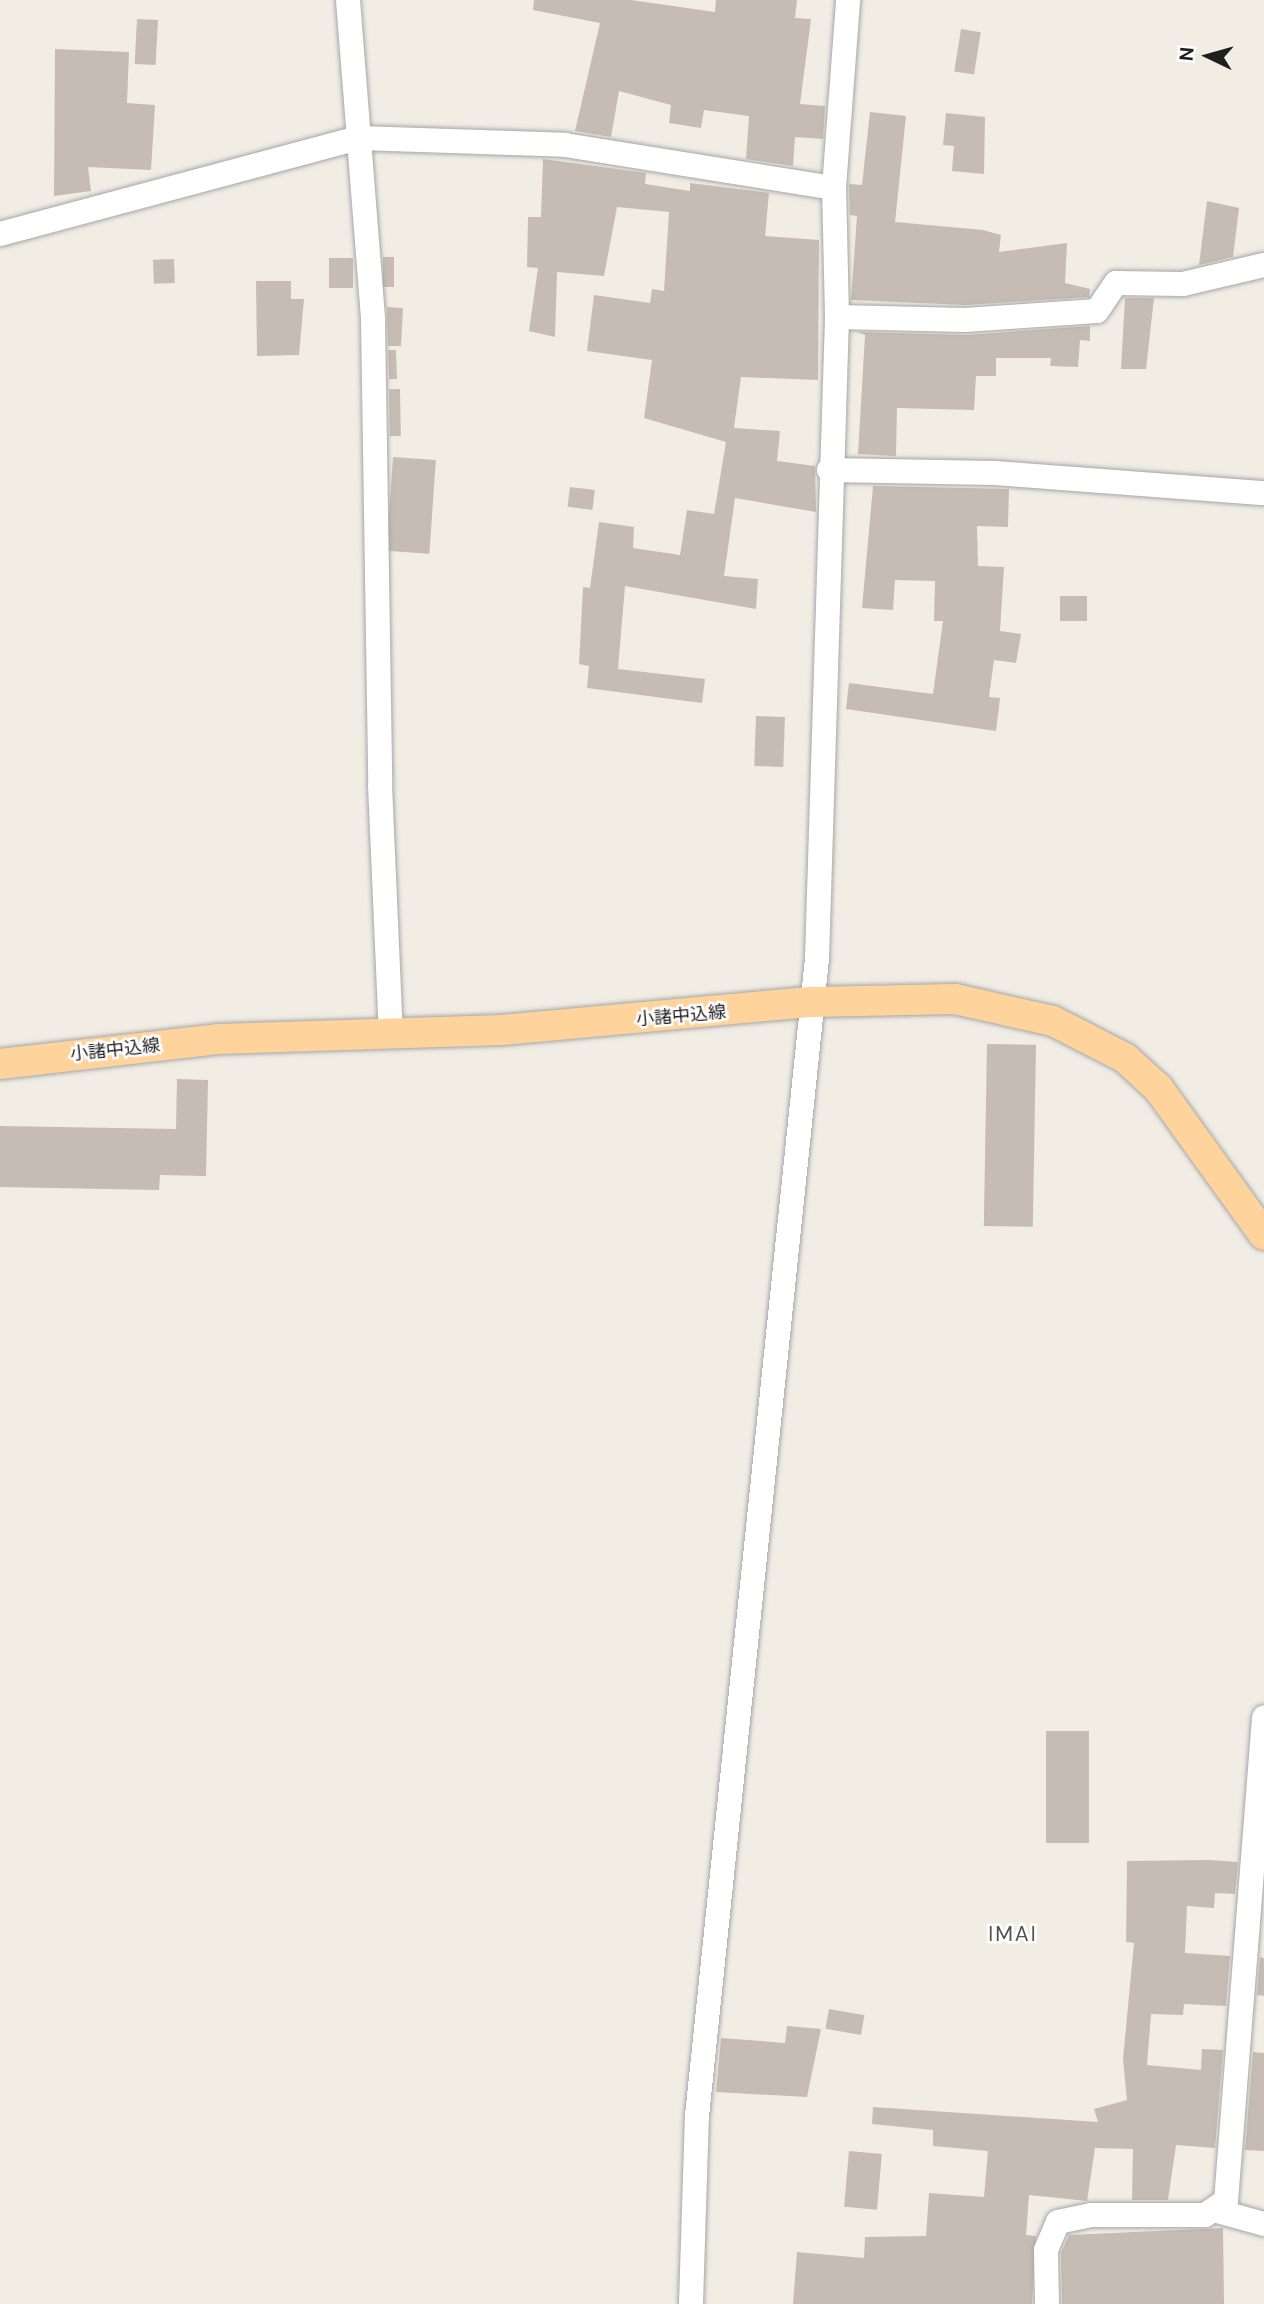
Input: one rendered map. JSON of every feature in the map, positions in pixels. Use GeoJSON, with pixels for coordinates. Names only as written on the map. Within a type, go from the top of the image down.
{"type":"FeatureCollection","features":[{"type":"Feature","properties":{"kind":"main road","name":"小諸中込線"},"geometry":{"type":"LineString","coordinates":[[0,1064],[218,1039],[574,1026],[812,1002],[955,999],[1022,1012],[1094,1038],[1158,1088],[1264,1235]]}},
{"type":"Feature","properties":{"kind":"street"},"geometry":{"type":"LineString","coordinates":[[348,0],[373,320],[379,760],[391,1032]]}},
{"type":"Feature","properties":{"kind":"street"},"geometry":{"type":"LineString","coordinates":[[691,2304],[697,2116],[812,1002],[836,317],[834,188],[848,0]]}},
{"type":"Feature","properties":{"kind":"street"},"geometry":{"type":"LineString","coordinates":[[0,234],[359,138],[565,145],[834,188]]}},
{"type":"Feature","properties":{"kind":"street"},"geometry":{"type":"LineString","coordinates":[[836,317],[965,320],[1097,312],[1116,284],[1173,285],[1264,265]]}},
{"type":"Feature","properties":{"kind":"street"},"geometry":{"type":"LineString","coordinates":[[829,470],[995,473],[1264,493]]}},
{"type":"Feature","properties":{"kind":"street"},"geometry":{"type":"LineString","coordinates":[[1217,2211],[1230,2180],[1264,1717]]}},
{"type":"Feature","properties":{"kind":"street"},"geometry":{"type":"LineString","coordinates":[[1046,2304],[1046,2250],[1058,2222],[1091,2215],[1217,2211],[1264,2224]]}},
{"type":"Feature","properties":{"kind":"building"},"geometry":{"type":"Polygon","coordinates":[[[534,0],[631,0],[715,12],[716,0],[797,0],[795,18],[811,19],[800,104],[825,106],[823,139],[795,137],[793,166],[746,159],[749,116],[704,110],[701,128],[669,123],[671,105],[619,91],[611,137],[575,131],[600,23],[533,10],[534,0]]]}},
{"type":"Feature","properties":{"kind":"building"},"geometry":{"type":"Polygon","coordinates":[[[137,19],[158,20],[156,65],[135,64],[137,19]]]}},
{"type":"Feature","properties":{"kind":"building"},"geometry":{"type":"Polygon","coordinates":[[[961,29],[981,32],[974,75],[954,71],[961,29]]]}},
{"type":"Feature","properties":{"kind":"building"},"geometry":{"type":"Polygon","coordinates":[[[55,49],[129,52],[127,103],[155,105],[151,170],[88,167],[91,191],[54,196],[55,49]]]}},
{"type":"Feature","properties":{"kind":"building"},"geometry":{"type":"Polygon","coordinates":[[[870,112],[906,116],[895,222],[983,230],[1001,235],[999,252],[1067,243],[1065,283],[1090,289],[1089,297],[965,305],[851,300],[857,216],[850,215],[849,184],[862,185],[870,112]]]}},
{"type":"Feature","properties":{"kind":"building"},"geometry":{"type":"Polygon","coordinates":[[[946,113],[985,117],[984,174],[952,171],[954,146],[943,145],[946,113]]]}},
{"type":"Feature","properties":{"kind":"building"},"geometry":{"type":"Polygon","coordinates":[[[543,159],[646,173],[645,184],[690,191],[690,183],[769,193],[765,236],[819,240],[818,380],[741,377],[734,428],[780,431],[777,461],[815,466],[816,512],[735,498],[724,576],[758,579],[756,609],[625,586],[618,669],[705,679],[702,703],[587,688],[589,666],[579,664],[583,587],[590,588],[599,522],[634,527],[633,548],[680,555],[687,510],[714,514],[726,442],[644,418],[652,360],[587,351],[594,295],[650,303],[652,289],[664,291],[669,212],[617,207],[604,276],[557,272],[555,337],[529,331],[538,268],[527,267],[528,217],[541,217],[543,159]]]}},
{"type":"Feature","properties":{"kind":"building"},"geometry":{"type":"Polygon","coordinates":[[[1207,201],[1239,208],[1233,257],[1199,265],[1207,201]]]}},
{"type":"Feature","properties":{"kind":"building"},"geometry":{"type":"Polygon","coordinates":[[[383,257],[394,257],[394,287],[383,287],[383,257]]]}},
{"type":"Feature","properties":{"kind":"building"},"geometry":{"type":"Polygon","coordinates":[[[329,258],[353,258],[353,288],[329,288],[329,258]]]}},
{"type":"Feature","properties":{"kind":"building"},"geometry":{"type":"Polygon","coordinates":[[[174,259],[175,283],[154,284],[153,260],[174,259]]]}},
{"type":"Feature","properties":{"kind":"building"},"geometry":{"type":"Polygon","coordinates":[[[256,281],[291,281],[291,299],[304,299],[299,355],[257,356],[256,281]]]}},
{"type":"Feature","properties":{"kind":"building"},"geometry":{"type":"Polygon","coordinates":[[[1125,298],[1154,298],[1146,369],[1121,369],[1125,298]]]}},
{"type":"Feature","properties":{"kind":"building"},"geometry":{"type":"Polygon","coordinates":[[[387,307],[403,308],[401,346],[388,346],[387,307]]]}},
{"type":"Feature","properties":{"kind":"building"},"geometry":{"type":"Polygon","coordinates":[[[1090,326],[1090,341],[1080,340],[1078,367],[1050,366],[1051,358],[996,358],[996,376],[976,376],[974,410],[897,408],[896,456],[858,454],[865,335],[858,332],[966,335],[1090,326]]]}},
{"type":"Feature","properties":{"kind":"building"},"geometry":{"type":"Polygon","coordinates":[[[388,350],[396,350],[397,379],[389,379],[388,350]]]}},
{"type":"Feature","properties":{"kind":"building"},"geometry":{"type":"Polygon","coordinates":[[[389,389],[400,389],[401,436],[390,436],[389,389]]]}},
{"type":"Feature","properties":{"kind":"building"},"geometry":{"type":"Polygon","coordinates":[[[393,457],[436,460],[429,554],[386,551],[393,457]]]}},
{"type":"Feature","properties":{"kind":"building"},"geometry":{"type":"Polygon","coordinates":[[[873,486],[1009,489],[1008,527],[977,526],[978,566],[1004,567],[1000,631],[1021,634],[1016,663],[994,660],[989,697],[1000,698],[996,731],[846,709],[849,683],[933,694],[943,621],[934,621],[935,581],[895,580],[893,610],[862,608],[873,486]]]}},
{"type":"Feature","properties":{"kind":"building"},"geometry":{"type":"Polygon","coordinates":[[[570,487],[595,490],[592,510],[568,507],[570,487]]]}},
{"type":"Feature","properties":{"kind":"building"},"geometry":{"type":"Polygon","coordinates":[[[1060,596],[1087,596],[1087,621],[1060,621],[1060,596]]]}},
{"type":"Feature","properties":{"kind":"building"},"geometry":{"type":"Polygon","coordinates":[[[756,716],[785,717],[783,767],[754,766],[756,716]]]}},
{"type":"Feature","properties":{"kind":"building"},"geometry":{"type":"Polygon","coordinates":[[[987,1044],[1036,1045],[1033,1227],[984,1226],[987,1044]]]}},
{"type":"Feature","properties":{"kind":"building"},"geometry":{"type":"Polygon","coordinates":[[[177,1079],[208,1080],[206,1176],[160,1175],[159,1190],[0,1187],[0,1126],[176,1129],[177,1079]]]}},
{"type":"Feature","properties":{"kind":"building"},"geometry":{"type":"Polygon","coordinates":[[[1046,1731],[1089,1731],[1089,1843],[1046,1843],[1046,1731]]]}},
{"type":"Feature","properties":{"kind":"building"},"geometry":{"type":"Polygon","coordinates":[[[1127,1861],[1238,1862],[1235,1894],[1215,1893],[1214,1908],[1187,1906],[1185,1953],[1230,1956],[1226,2006],[1184,2004],[1183,2015],[1151,2014],[1147,2065],[1201,2070],[1202,2049],[1223,2050],[1215,2148],[1176,2145],[1168,2200],[1132,2200],[1133,2149],[1095,2148],[1087,2201],[1029,2195],[1026,2235],[1036,2236],[1032,2304],[793,2304],[797,2252],[864,2258],[865,2237],[926,2236],[929,2193],[984,2197],[988,2151],[933,2146],[933,2130],[872,2124],[873,2107],[1098,2122],[1094,2109],[1127,2100],[1123,2059],[1134,1943],[1126,1942],[1127,1861]]]}},
{"type":"Feature","properties":{"kind":"building"},"geometry":{"type":"Polygon","coordinates":[[[1260,1957],[1264,1958],[1264,1996],[1257,1995],[1260,1957]]]}},
{"type":"Feature","properties":{"kind":"building"},"geometry":{"type":"Polygon","coordinates":[[[829,2009],[864,2015],[861,2035],[826,2029],[829,2009]]]}},
{"type":"Feature","properties":{"kind":"building"},"geometry":{"type":"Polygon","coordinates":[[[787,2026],[821,2029],[807,2097],[716,2092],[721,2038],[785,2043],[787,2026]]]}},
{"type":"Feature","properties":{"kind":"building"},"geometry":{"type":"Polygon","coordinates":[[[1253,2052],[1264,2053],[1264,2151],[1245,2150],[1253,2052]]]}},
{"type":"Feature","properties":{"kind":"building"},"geometry":{"type":"Polygon","coordinates":[[[849,2151],[882,2154],[877,2210],[844,2207],[849,2151]]]}},
{"type":"Feature","properties":{"kind":"building"},"geometry":{"type":"Polygon","coordinates":[[[1223,2228],[1224,2304],[1062,2304],[1061,2253],[1069,2235],[1223,2228]]]}},
{"type":"Feature","properties":{"kind":"district","name":"IMAI"},"geometry":{"type":"Point","coordinates":[1013,1934]}}]}
